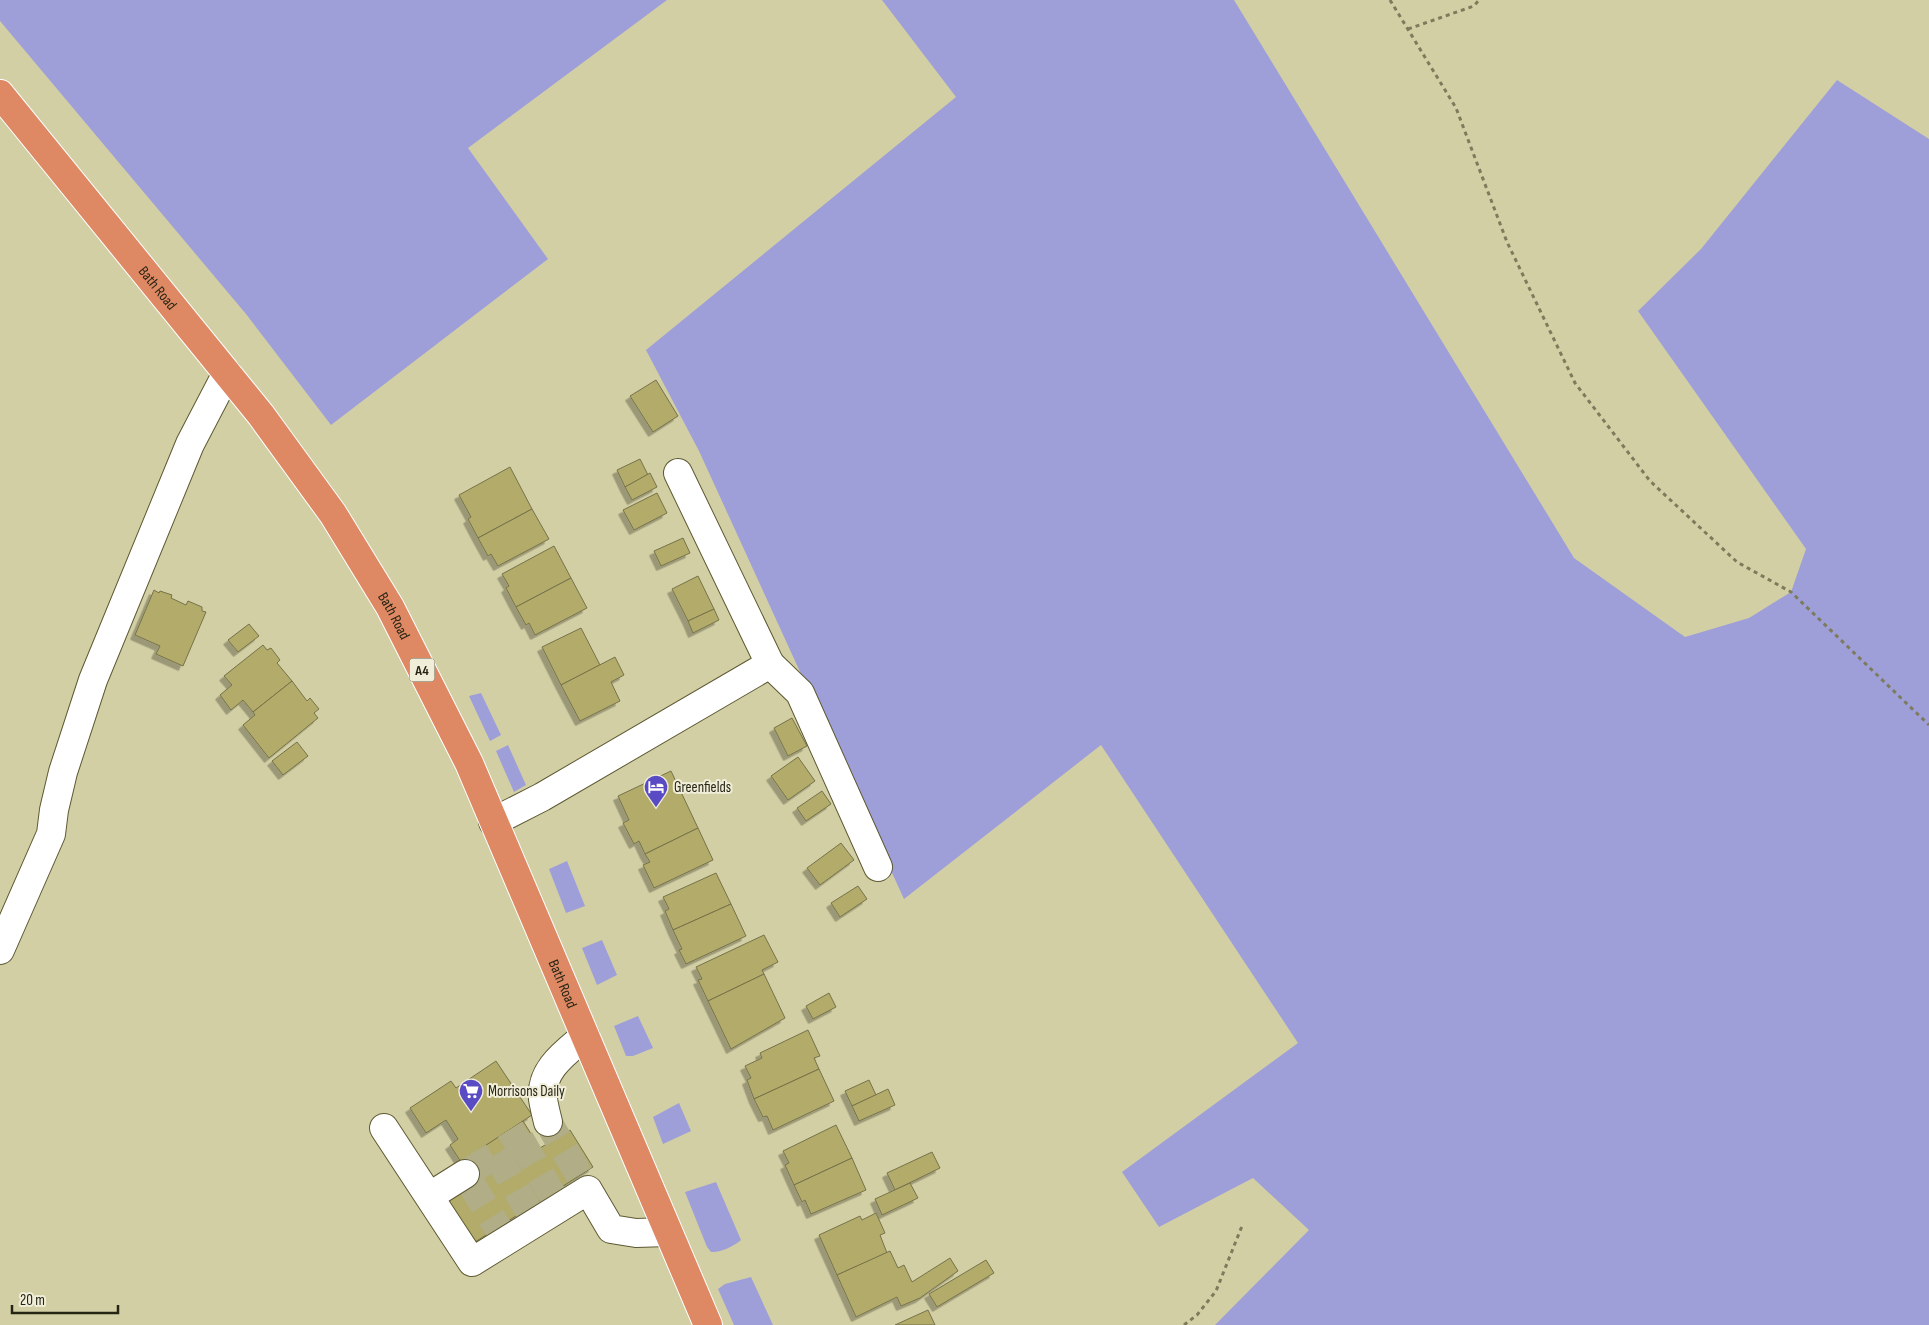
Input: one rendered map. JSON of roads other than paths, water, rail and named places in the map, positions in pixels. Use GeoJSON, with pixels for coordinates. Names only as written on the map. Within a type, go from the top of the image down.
{"type":"FeatureCollection","features":[{"type":"Feature","properties":{"kind":"highway","name":"Bath Road"},"geometry":{"type":"LineString","coordinates":[[0,94],[261,415],[333,514],[390,607],[468,763],[708,1325]]}},
{"type":"Feature","properties":{"kind":"lane"},"geometry":{"type":"LineString","coordinates":[[0,950],[51,834],[54,810],[63,772],[93,680],[190,444],[228,373]]}},
{"type":"Feature","properties":{"kind":"lane"},"geometry":{"type":"LineString","coordinates":[[678,473],[770,664],[800,693],[878,867]]}},
{"type":"Feature","properties":{"kind":"lane"},"geometry":{"type":"LineString","coordinates":[[493,822],[542,797],[770,664]]}},
{"type":"Feature","properties":{"kind":"lane"},"geometry":{"type":"LineString","coordinates":[[548,1122],[543,1098],[544,1079],[555,1062],[585,1036]]}},
{"type":"Feature","properties":{"kind":"lane"},"geometry":{"type":"LineString","coordinates":[[384,1128],[472,1262],[588,1190],[611,1229],[636,1233],[668,1232]]}},
{"type":"Feature","properties":{"kind":"lane"},"geometry":{"type":"LineString","coordinates":[[430,1196],[465,1174]]}},
{"type":"Feature","properties":{"kind":"tunnel"},"geometry":{"type":"LineString","coordinates":[[506,1241],[465,1174],[548,1122],[588,1190]]}},
{"type":"Feature","properties":{"kind":"tunnel"},"geometry":{"type":"LineString","coordinates":[[520,1139],[560,1208]]}},
{"type":"Feature","properties":{"kind":"tunnel"},"geometry":{"type":"LineString","coordinates":[[496,1154],[536,1223]]}},
{"type":"Feature","properties":{"kind":"place","name":"Greenfields"},"geometry":{"type":"Point","coordinates":[656,808]}},
{"type":"Feature","properties":{"kind":"place","name":"Morrisons Daily"},"geometry":{"type":"Point","coordinates":[471,1112]}}]}
